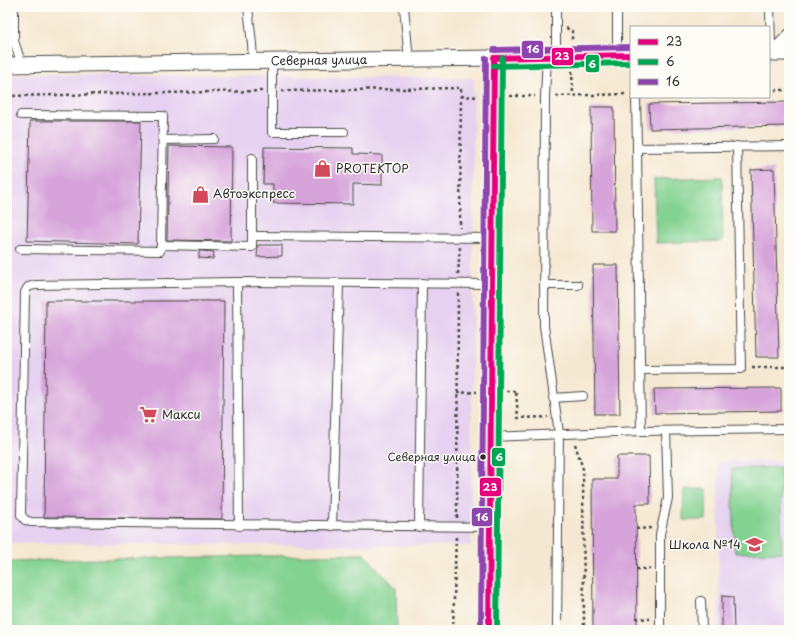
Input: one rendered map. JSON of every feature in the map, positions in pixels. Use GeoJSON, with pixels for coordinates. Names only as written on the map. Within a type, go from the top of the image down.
{"type":"FeatureCollection","features":[{"type":"Feature","properties":{"kind":"street","name":"Северная улица"},"geometry":{"type":"LineString","coordinates":[[14,65],[409,60],[624,55]]}},
{"type":"Feature","properties":{"kind":"street"},"geometry":{"type":"LineString","coordinates":[[489,630],[494,58]]}},
{"type":"Feature","properties":{"kind":"lane"},"geometry":{"type":"LineString","coordinates":[[14,7],[14,65]]}},
{"type":"Feature","properties":{"kind":"lane"},"geometry":{"type":"LineString","coordinates":[[248,7],[253,62]]}},
{"type":"Feature","properties":{"kind":"lane"},"geometry":{"type":"LineString","coordinates":[[404,7],[409,60]]}},
{"type":"Feature","properties":{"kind":"lane"},"geometry":{"type":"LineString","coordinates":[[556,7],[545,96],[544,326],[559,434],[557,630]]}},
{"type":"Feature","properties":{"kind":"lane"},"geometry":{"type":"LineString","coordinates":[[617,7],[624,55]]}},
{"type":"Feature","properties":{"kind":"lane"},"geometry":{"type":"LineString","coordinates":[[770,7],[776,51]]}},
{"type":"Feature","properties":{"kind":"lane"},"geometry":{"type":"LineString","coordinates":[[776,51],[789,33]]}},
{"type":"Feature","properties":{"kind":"lane"},"geometry":{"type":"LineString","coordinates":[[272,62],[272,132],[344,132]]}},
{"type":"Feature","properties":{"kind":"lane"},"geometry":{"type":"LineString","coordinates":[[636,98],[641,431]]}},
{"type":"Feature","properties":{"kind":"lane"},"geometry":{"type":"LineString","coordinates":[[20,248],[160,251],[163,140],[163,116],[21,115]]}},
{"type":"Feature","properties":{"kind":"lane"},"geometry":{"type":"LineString","coordinates":[[163,140],[214,139]]}},
{"type":"Feature","properties":{"kind":"lane"},"geometry":{"type":"LineString","coordinates":[[641,370],[741,369],[737,146]]}},
{"type":"Feature","properties":{"kind":"lane"},"geometry":{"type":"LineString","coordinates":[[637,148],[789,146]]}},
{"type":"Feature","properties":{"kind":"lane"},"geometry":{"type":"LineString","coordinates":[[161,245],[252,247],[252,158]]}},
{"type":"Feature","properties":{"kind":"lane"},"geometry":{"type":"LineString","coordinates":[[252,236],[493,238]]}},
{"type":"Feature","properties":{"kind":"lane"},"geometry":{"type":"LineString","coordinates":[[490,528],[239,526],[31,522],[25,520],[21,514],[25,292],[28,287],[35,285],[237,282],[493,284]]}},
{"type":"Feature","properties":{"kind":"lane"},"geometry":{"type":"LineString","coordinates":[[237,282],[239,526]]}},
{"type":"Feature","properties":{"kind":"lane"},"geometry":{"type":"LineString","coordinates":[[332,526],[339,283]]}},
{"type":"Feature","properties":{"kind":"lane"},"geometry":{"type":"LineString","coordinates":[[419,527],[422,283]]}},
{"type":"Feature","properties":{"kind":"lane"},"geometry":{"type":"LineString","coordinates":[[544,285],[578,285]]}},
{"type":"Feature","properties":{"kind":"lane"},"geometry":{"type":"LineString","coordinates":[[554,398],[583,396]]}},
{"type":"Feature","properties":{"kind":"lane"},"geometry":{"type":"LineString","coordinates":[[490,437],[641,431],[789,429]]}},
{"type":"Feature","properties":{"kind":"lane"},"geometry":{"type":"LineString","coordinates":[[660,630],[660,534],[668,498],[666,431]]}},
{"type":"Feature","properties":{"kind":"lane"},"geometry":{"type":"LineString","coordinates":[[701,601],[702,630]]}},
{"type":"Feature","properties":{"kind":"path"},"geometry":{"type":"LineString","coordinates":[[7,96],[461,88],[460,238],[458,283],[457,527],[453,630]]}},
{"type":"Feature","properties":{"kind":"path"},"geometry":{"type":"LineString","coordinates":[[770,90],[789,90]]}},
{"type":"Feature","properties":{"kind":"path"},"geometry":{"type":"LineString","coordinates":[[494,97],[630,94]]}},
{"type":"Feature","properties":{"kind":"path"},"geometry":{"type":"LineString","coordinates":[[741,367],[789,367]]}},
{"type":"Feature","properties":{"kind":"path"},"geometry":{"type":"LineString","coordinates":[[457,393],[516,391],[518,418],[556,417]]}},
{"type":"Feature","properties":{"kind":"path"},"geometry":{"type":"LineString","coordinates":[[583,469],[584,630]]}},
{"type":"Feature","properties":{"kind":"path"},"geometry":{"type":"LineString","coordinates":[[636,529],[653,528]]}},
{"type":"Feature","properties":{"kind":"path"},"geometry":{"type":"LineString","coordinates":[[636,569],[652,569]]}},
{"type":"Feature","properties":{"kind":"path"},"geometry":{"type":"LineString","coordinates":[[636,618],[653,619]]}},
{"type":"Feature","properties":{"kind":"shaded area"},"geometry":{"type":"Polygon","coordinates":[[[7,74],[474,78],[471,546],[7,543],[7,74]]]}},
{"type":"Feature","properties":{"kind":"shaded area","name":"Школа №14"},"geometry":{"type":"Polygon","coordinates":[[[718,461],[789,461],[789,630],[719,630],[718,461]]]}},
{"type":"Feature","properties":{"kind":"green space"},"geometry":{"type":"Polygon","coordinates":[[[722,177],[723,241],[656,243],[654,179],[722,177]]]}},
{"type":"Feature","properties":{"kind":"green space"},"geometry":{"type":"Polygon","coordinates":[[[780,467],[782,552],[735,553],[732,469],[780,467]]]}},
{"type":"Feature","properties":{"kind":"green space"},"geometry":{"type":"Polygon","coordinates":[[[684,489],[707,489],[706,520],[683,520],[684,489]]]}},
{"type":"Feature","properties":{"kind":"green space"},"geometry":{"type":"Polygon","coordinates":[[[364,554],[396,588],[397,630],[7,630],[7,561],[364,554]]]}},
{"type":"Feature","properties":{"kind":"building"},"geometry":{"type":"Polygon","coordinates":[[[789,102],[789,126],[650,129],[649,104],[789,102]]]}},
{"type":"Feature","properties":{"kind":"building"},"geometry":{"type":"Polygon","coordinates":[[[591,107],[614,107],[615,231],[592,231],[591,107]]]}},
{"type":"Feature","properties":{"kind":"building"},"geometry":{"type":"Polygon","coordinates":[[[30,121],[141,121],[138,244],[27,241],[30,121]]]}},
{"type":"Feature","properties":{"kind":"building","name":"Автоэкспресс"},"geometry":{"type":"Polygon","coordinates":[[[169,146],[232,147],[231,241],[167,240],[169,146]]]}},
{"type":"Feature","properties":{"kind":"building","name":"PROТЕКТОР"},"geometry":{"type":"Polygon","coordinates":[[[264,147],[353,148],[353,154],[382,155],[382,185],[353,184],[353,204],[273,203],[273,184],[263,184],[264,147]]]}},
{"type":"Feature","properties":{"kind":"building"},"geometry":{"type":"Polygon","coordinates":[[[774,169],[779,357],[756,357],[751,170],[774,169]]]}},
{"type":"Feature","properties":{"kind":"building"},"geometry":{"type":"Polygon","coordinates":[[[258,245],[282,245],[282,256],[257,257],[258,245]]]}},
{"type":"Feature","properties":{"kind":"building"},"geometry":{"type":"Polygon","coordinates":[[[199,251],[214,252],[213,259],[199,258],[199,251]]]}},
{"type":"Feature","properties":{"kind":"building"},"geometry":{"type":"Polygon","coordinates":[[[593,265],[618,265],[620,414],[595,414],[593,265]]]}},
{"type":"Feature","properties":{"kind":"building"},"geometry":{"type":"Polygon","coordinates":[[[46,301],[224,301],[222,519],[44,517],[46,301]]]}},
{"type":"Feature","properties":{"kind":"building"},"geometry":{"type":"Polygon","coordinates":[[[781,388],[781,411],[655,413],[654,389],[781,388]]]}},
{"type":"Feature","properties":{"kind":"building"},"geometry":{"type":"Polygon","coordinates":[[[617,456],[649,456],[650,504],[636,504],[637,630],[593,630],[592,479],[617,479],[617,456]]]}},
{"type":"Feature","properties":{"kind":"building"},"geometry":{"type":"Polygon","coordinates":[[[722,596],[733,597],[734,630],[722,630],[722,596]]]}},
{"type":"Feature","properties":{"kind":"transit line","name":"16"},"geometry":{"type":"LineString","coordinates":[[494,50],[630,47]]}},
{"type":"Feature","properties":{"kind":"transit line","name":"23"},"geometry":{"type":"LineString","coordinates":[[494,58],[630,55]]}},
{"type":"Feature","properties":{"kind":"transit line","name":"16"},"geometry":{"type":"LineString","coordinates":[[481,630],[486,58]]}},
{"type":"Feature","properties":{"kind":"transit line","name":"23"},"geometry":{"type":"LineString","coordinates":[[489,630],[494,58]]}},
{"type":"Feature","properties":{"kind":"transit line","name":"6"},"geometry":{"type":"LineString","coordinates":[[497,630],[502,58]]}},
{"type":"Feature","properties":{"kind":"transit line","name":"6"},"geometry":{"type":"LineString","coordinates":[[494,66],[630,63]]}},
{"type":"Feature","properties":{"kind":"place","name":"PROТЕКТОР"},"geometry":{"type":"Point","coordinates":[323,169]}},
{"type":"Feature","properties":{"kind":"place","name":"Автоэкспресс"},"geometry":{"type":"Point","coordinates":[200,194]}},
{"type":"Feature","properties":{"kind":"place","name":"Макси"},"geometry":{"type":"Point","coordinates":[149,415]}},
{"type":"Feature","properties":{"kind":"place","name":"Северная улица"},"geometry":{"type":"Point","coordinates":[483,457]}},
{"type":"Feature","properties":{"kind":"place","name":"Школа №14"},"geometry":{"type":"Point","coordinates":[754,545]}}]}
